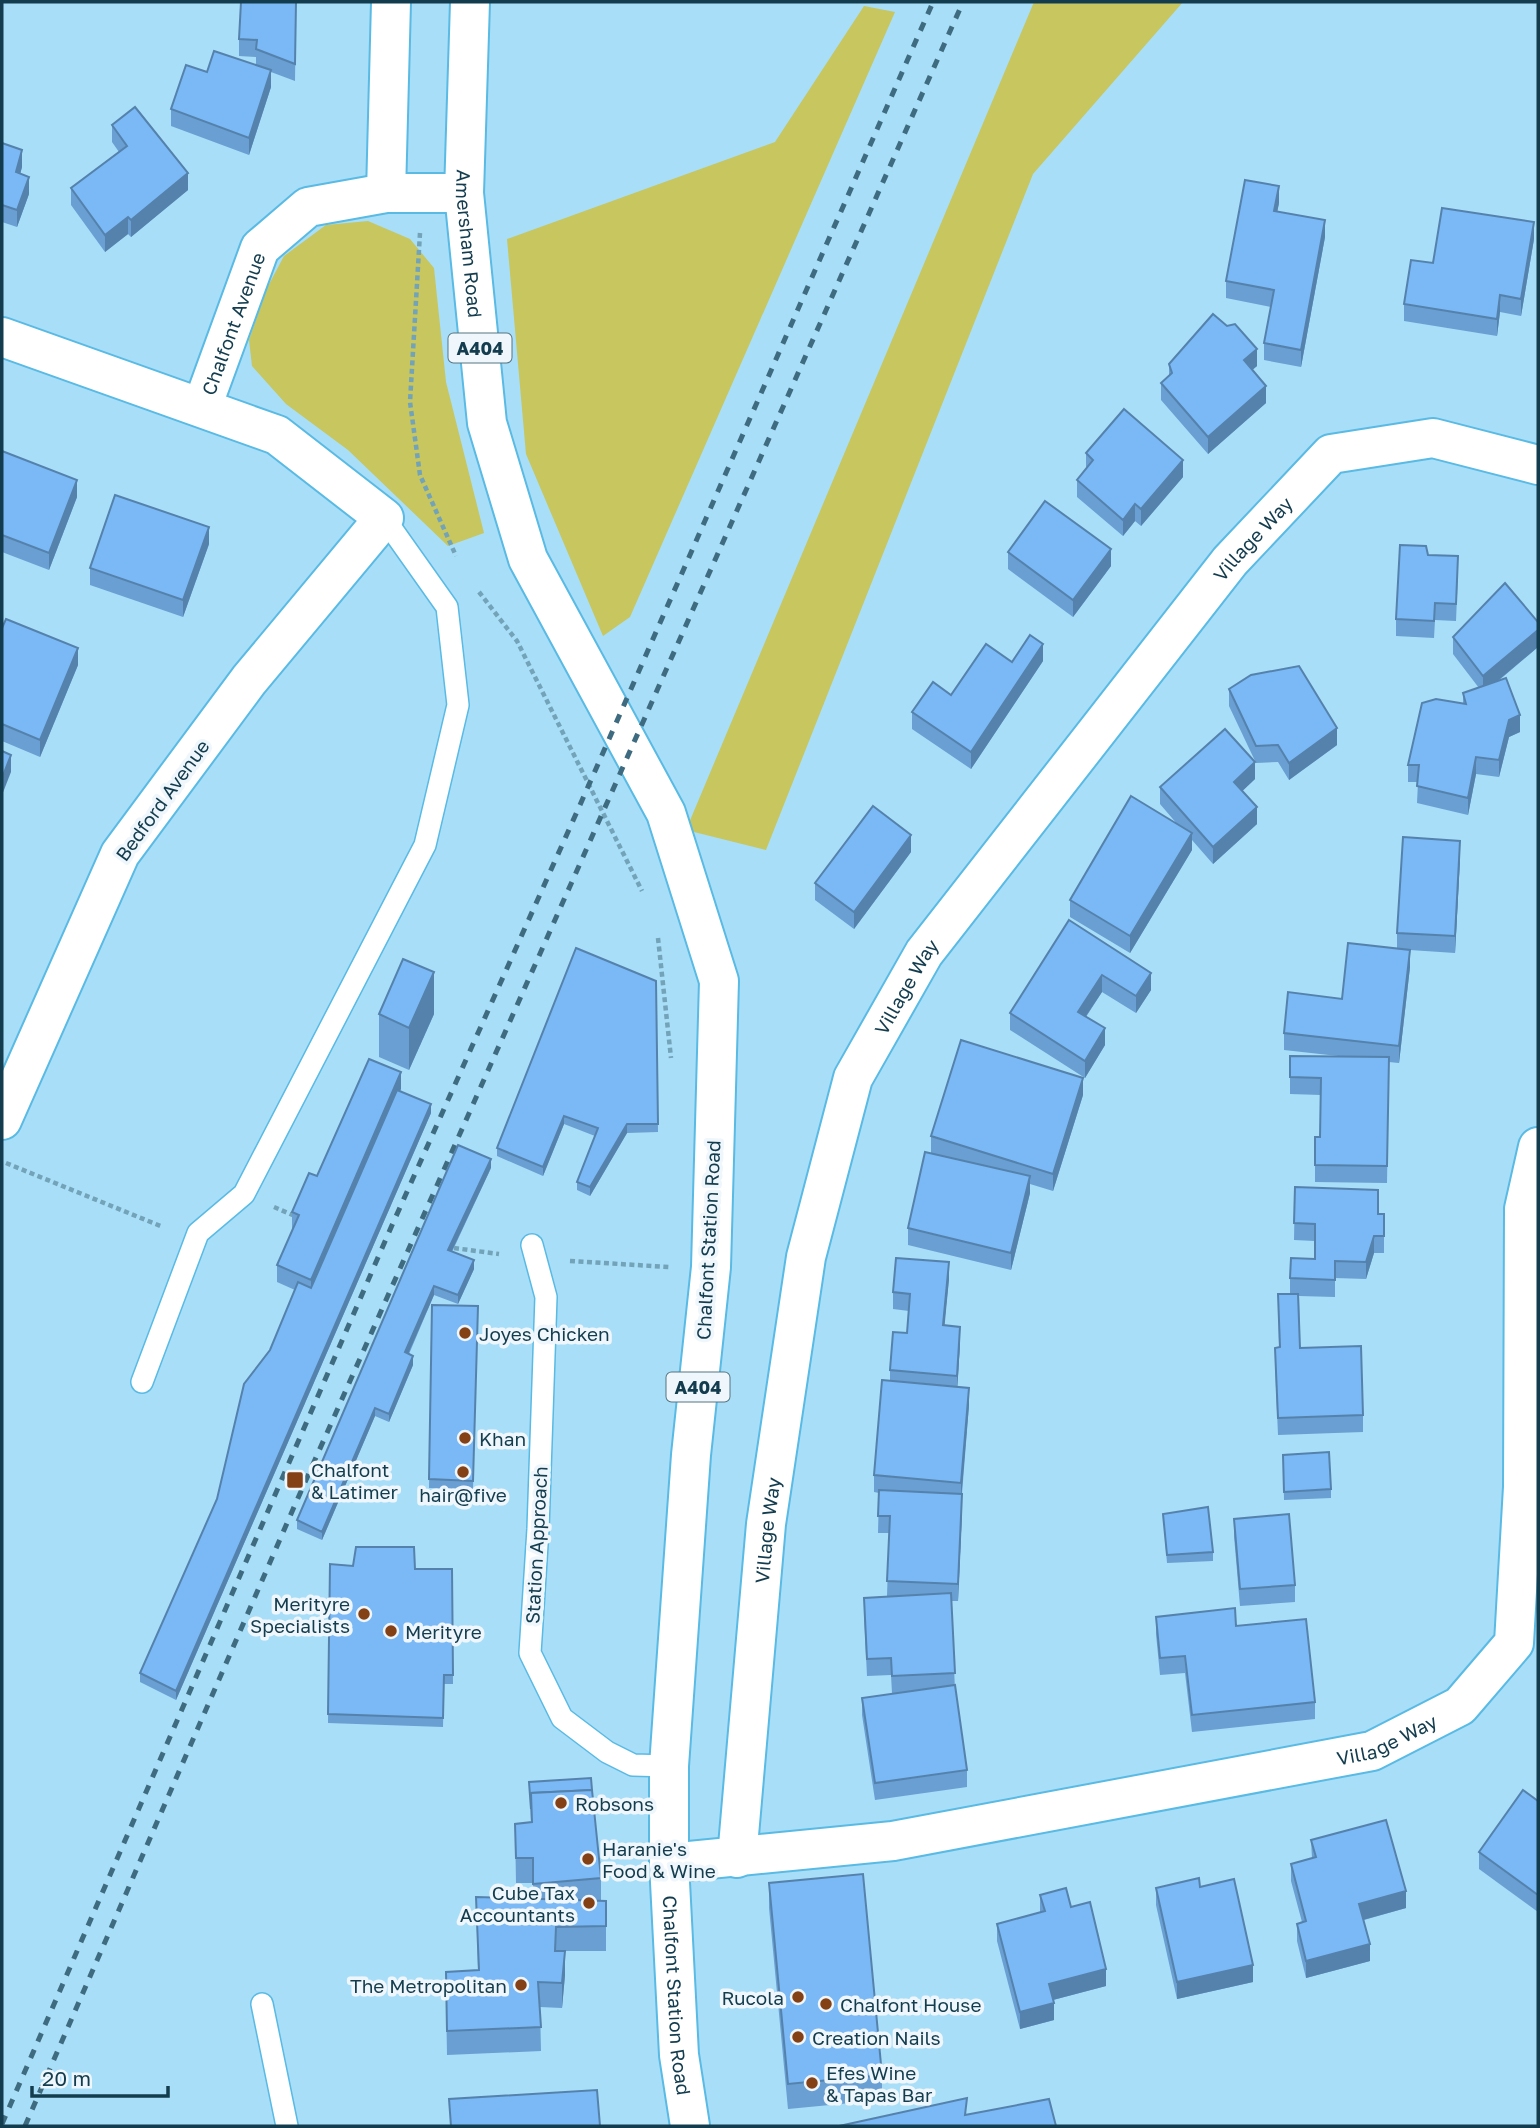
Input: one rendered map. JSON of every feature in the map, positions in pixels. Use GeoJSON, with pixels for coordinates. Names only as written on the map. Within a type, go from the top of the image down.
{"type":"FeatureCollection","features":[{"type":"Feature","properties":{"kind":"street"},"geometry":{"type":"LineString","coordinates":[[386,193],[391,2]]}},
{"type":"Feature","properties":{"kind":"street","name":"Amersham Road"},"geometry":{"type":"LineString","coordinates":[[470,2],[464,193],[487,423],[528,559],[590,674]]}},
{"type":"Feature","properties":{"kind":"street","name":"Chalfont Avenue"},"geometry":{"type":"LineString","coordinates":[[202,407],[260,248],[308,207],[386,193],[464,193]]}},
{"type":"Feature","properties":{"kind":"street","name":"Chalfont Avenue"},"geometry":{"type":"LineString","coordinates":[[2,337],[277,435],[384,518]]}},
{"type":"Feature","properties":{"kind":"street","name":"Village Way"},"geometry":{"type":"LineString","coordinates":[[737,1858],[766,1524],[806,1257],[853,1078],[924,953],[1230,561],[1331,454],[1433,438],[1538,466]]}},
{"type":"Feature","properties":{"kind":"street","name":"Bedford Avenue"},"geometry":{"type":"LineString","coordinates":[[2,1120],[120,854],[249,680],[384,518]]}},
{"type":"Feature","properties":{"kind":"street","name":"Chalfont Station Road"},"geometry":{"type":"LineString","coordinates":[[590,674],[666,813],[719,981],[710,1267],[691,1455],[669,1766],[669,1863],[679,2055],[690,2126]]}},
{"type":"Feature","properties":{"kind":"street","name":"Village Way"},"geometry":{"type":"LineString","coordinates":[[669,1863],[893,1841],[1373,1751],[1460,1706],[1514,1643],[1523,1487],[1524,1209],[1538,1147]]}},
{"type":"Feature","properties":{"kind":"lane"},"geometry":{"type":"LineString","coordinates":[[142,1381],[198,1233],[244,1194],[425,845],[458,705],[447,607],[384,518]]}},
{"type":"Feature","properties":{"kind":"lane","name":"Station Approach"},"geometry":{"type":"LineString","coordinates":[[532,1245],[546,1297],[538,1529],[530,1653],[562,1718],[607,1752],[634,1765],[669,1766]]}},
{"type":"Feature","properties":{"kind":"lane"},"geometry":{"type":"LineString","coordinates":[[262,2004],[286,2126]]}},
{"type":"Feature","properties":{"kind":"path"},"geometry":{"type":"LineString","coordinates":[[423,192],[410,401],[421,475],[457,558]]}},
{"type":"Feature","properties":{"kind":"path"},"geometry":{"type":"LineString","coordinates":[[478,590],[517,641],[649,904]]}},
{"type":"Feature","properties":{"kind":"path"},"geometry":{"type":"LineString","coordinates":[[657,929],[671,1060]]}},
{"type":"Feature","properties":{"kind":"path"},"geometry":{"type":"LineString","coordinates":[[2,1162],[170,1229]]}},
{"type":"Feature","properties":{"kind":"path"},"geometry":{"type":"LineString","coordinates":[[671,1280],[672,1255]]}},
{"type":"Feature","properties":{"kind":"path"},"geometry":{"type":"LineString","coordinates":[[622,1266],[672,1267]]}},
{"type":"Feature","properties":{"kind":"shaded area"},"geometry":{"type":"Polygon","coordinates":[[[1034,2],[1183,2],[1033,174],[766,850],[686,830],[1034,2]]]}},
{"type":"Feature","properties":{"kind":"shaded area"},"geometry":{"type":"Polygon","coordinates":[[[864,6],[895,12],[630,617],[603,636],[526,454],[507,239],[775,142],[864,6]]]}},
{"type":"Feature","properties":{"kind":"shaded area"},"geometry":{"type":"Polygon","coordinates":[[[368,221],[410,239],[434,268],[446,382],[484,533],[448,546],[348,450],[286,404],[252,366],[249,340],[266,290],[284,256],[326,225],[368,221]]]}},
{"type":"Feature","properties":{"kind":"building"},"geometry":{"type":"Polygon","coordinates":[[[241,2],[296,2],[295,64],[256,49],[257,40],[239,39],[241,2]]]}},
{"type":"Feature","properties":{"kind":"building"},"geometry":{"type":"Polygon","coordinates":[[[214,51],[271,70],[249,138],[171,109],[186,65],[207,72],[214,51]]]}},
{"type":"Feature","properties":{"kind":"building"},"geometry":{"type":"Polygon","coordinates":[[[135,107],[188,173],[131,220],[128,217],[105,235],[71,188],[127,146],[112,125],[135,107]]]}},
{"type":"Feature","properties":{"kind":"building"},"geometry":{"type":"Polygon","coordinates":[[[2,143],[22,150],[16,172],[29,177],[17,210],[2,205],[2,143]]]}},
{"type":"Feature","properties":{"kind":"building"},"geometry":{"type":"Polygon","coordinates":[[[1245,180],[1279,186],[1274,211],[1325,220],[1301,350],[1264,343],[1274,290],[1226,281],[1245,180]]]}},
{"type":"Feature","properties":{"kind":"building"},"geometry":{"type":"Polygon","coordinates":[[[1442,208],[1534,222],[1521,299],[1500,295],[1497,319],[1404,304],[1411,260],[1433,263],[1442,208]]]}},
{"type":"Feature","properties":{"kind":"building"},"geometry":{"type":"Polygon","coordinates":[[[1213,314],[1227,326],[1235,324],[1257,349],[1244,360],[1266,386],[1208,437],[1161,383],[1172,373],[1169,364],[1213,314]]]}},
{"type":"Feature","properties":{"kind":"building"},"geometry":{"type":"Polygon","coordinates":[[[1124,409],[1183,460],[1141,509],[1135,504],[1123,520],[1077,480],[1093,460],[1086,453],[1124,409]]]}},
{"type":"Feature","properties":{"kind":"building"},"geometry":{"type":"Polygon","coordinates":[[[2,451],[77,480],[49,553],[2,535],[2,451]]]}},
{"type":"Feature","properties":{"kind":"building"},"geometry":{"type":"Polygon","coordinates":[[[115,495],[209,527],[183,600],[90,568],[115,495]]]}},
{"type":"Feature","properties":{"kind":"building"},"geometry":{"type":"Polygon","coordinates":[[[1045,501],[1111,549],[1073,600],[1008,552],[1045,501]]]}},
{"type":"Feature","properties":{"kind":"building"},"geometry":{"type":"Polygon","coordinates":[[[1400,545],[1426,546],[1428,555],[1458,556],[1456,604],[1435,603],[1434,621],[1396,619],[1400,545]]]}},
{"type":"Feature","properties":{"kind":"building"},"geometry":{"type":"Polygon","coordinates":[[[1505,583],[1538,622],[1538,630],[1483,676],[1453,637],[1505,583]]]}},
{"type":"Feature","properties":{"kind":"building"},"geometry":{"type":"Polygon","coordinates":[[[6,619],[78,648],[40,740],[2,724],[2,628],[6,619]]]}},
{"type":"Feature","properties":{"kind":"building"},"geometry":{"type":"Polygon","coordinates":[[[1030,635],[1043,644],[971,752],[912,712],[933,682],[951,695],[986,644],[1012,662],[1030,635]]]}},
{"type":"Feature","properties":{"kind":"building"},"geometry":{"type":"Polygon","coordinates":[[[1299,666],[1337,728],[1289,763],[1278,745],[1256,746],[1229,689],[1251,675],[1299,666]]]}},
{"type":"Feature","properties":{"kind":"building"},"geometry":{"type":"Polygon","coordinates":[[[1506,678],[1520,715],[1509,720],[1499,760],[1476,757],[1468,798],[1417,786],[1419,765],[1408,765],[1422,703],[1436,699],[1466,704],[1463,693],[1506,678]]]}},
{"type":"Feature","properties":{"kind":"building"},"geometry":{"type":"Polygon","coordinates":[[[1225,729],[1255,762],[1234,782],[1257,807],[1213,847],[1160,787],[1225,729]]]}},
{"type":"Feature","properties":{"kind":"building"},"geometry":{"type":"Polygon","coordinates":[[[2,751],[11,755],[2,778],[2,751]]]}},
{"type":"Feature","properties":{"kind":"building"},"geometry":{"type":"Polygon","coordinates":[[[1131,796],[1192,833],[1130,936],[1070,900],[1131,796]]]}},
{"type":"Feature","properties":{"kind":"building"},"geometry":{"type":"Polygon","coordinates":[[[873,806],[911,835],[854,912],[815,883],[873,806]]]}},
{"type":"Feature","properties":{"kind":"building"},"geometry":{"type":"Polygon","coordinates":[[[1403,837],[1460,841],[1455,936],[1397,933],[1403,837]]]}},
{"type":"Feature","properties":{"kind":"building"},"geometry":{"type":"Polygon","coordinates":[[[1069,920],[1151,973],[1136,996],[1102,975],[1078,1012],[1105,1028],[1085,1061],[1010,1013],[1069,920]]]}},
{"type":"Feature","properties":{"kind":"building"},"geometry":{"type":"Polygon","coordinates":[[[1348,943],[1410,950],[1399,1046],[1284,1033],[1288,992],[1342,999],[1348,943]]]}},
{"type":"Feature","properties":{"kind":"building"},"geometry":{"type":"Polygon","coordinates":[[[576,948],[656,981],[658,1124],[627,1124],[590,1187],[577,1182],[598,1128],[564,1116],[543,1167],[497,1148],[576,948]]]}},
{"type":"Feature","properties":{"kind":"building"},"geometry":{"type":"Polygon","coordinates":[[[403,959],[434,972],[409,1028],[379,1014],[403,959]]]}},
{"type":"Feature","properties":{"kind":"building"},"geometry":{"type":"Polygon","coordinates":[[[961,1040],[1083,1078],[1053,1174],[931,1136],[961,1040]]]}},
{"type":"Feature","properties":{"kind":"building"},"geometry":{"type":"Polygon","coordinates":[[[1290,1056],[1389,1057],[1387,1166],[1315,1165],[1315,1137],[1320,1137],[1321,1078],[1290,1077],[1290,1056]]]}},
{"type":"Feature","properties":{"kind":"building"},"geometry":{"type":"Polygon","coordinates":[[[369,1059],[401,1072],[311,1280],[277,1265],[299,1215],[292,1212],[309,1173],[317,1176],[369,1059]]]}},
{"type":"Feature","properties":{"kind":"building"},"geometry":{"type":"Polygon","coordinates":[[[397,1090],[431,1104],[176,1691],[140,1673],[217,1499],[244,1384],[270,1350],[298,1282],[311,1288],[397,1090]]]}},
{"type":"Feature","properties":{"kind":"building"},"geometry":{"type":"Polygon","coordinates":[[[458,1145],[491,1159],[448,1250],[474,1260],[458,1295],[434,1286],[405,1352],[413,1356],[389,1414],[375,1408],[322,1532],[297,1520],[458,1145]]]}},
{"type":"Feature","properties":{"kind":"building"},"geometry":{"type":"Polygon","coordinates":[[[925,1152],[1030,1176],[1011,1253],[908,1228],[925,1152]]]}},
{"type":"Feature","properties":{"kind":"building"},"geometry":{"type":"Polygon","coordinates":[[[1295,1187],[1378,1190],[1378,1214],[1384,1214],[1384,1236],[1374,1236],[1366,1262],[1335,1261],[1335,1280],[1290,1278],[1291,1258],[1315,1259],[1315,1224],[1294,1223],[1295,1187]]]}},
{"type":"Feature","properties":{"kind":"building"},"geometry":{"type":"Polygon","coordinates":[[[896,1258],[949,1262],[943,1325],[960,1327],[957,1376],[890,1370],[893,1332],[907,1333],[910,1294],[893,1292],[896,1258]]]}},
{"type":"Feature","properties":{"kind":"building"},"geometry":{"type":"Polygon","coordinates":[[[1278,1294],[1298,1294],[1300,1348],[1361,1346],[1363,1415],[1278,1418],[1275,1348],[1280,1347],[1278,1294]]]}},
{"type":"Feature","properties":{"kind":"building"},"geometry":{"type":"Polygon","coordinates":[[[432,1305],[478,1306],[473,1481],[429,1479],[432,1305]]]}},
{"type":"Feature","properties":{"kind":"building"},"geometry":{"type":"Polygon","coordinates":[[[882,1380],[969,1388],[961,1483],[874,1475],[882,1380]]]}},
{"type":"Feature","properties":{"kind":"building"},"geometry":{"type":"Polygon","coordinates":[[[1329,1452],[1331,1489],[1284,1492],[1283,1455],[1329,1452]]]}},
{"type":"Feature","properties":{"kind":"building"},"geometry":{"type":"Polygon","coordinates":[[[879,1490],[962,1494],[958,1584],[887,1581],[890,1516],[878,1516],[879,1490]]]}},
{"type":"Feature","properties":{"kind":"building"},"geometry":{"type":"Polygon","coordinates":[[[1208,1507],[1213,1552],[1167,1555],[1163,1514],[1208,1507]]]}},
{"type":"Feature","properties":{"kind":"building"},"geometry":{"type":"Polygon","coordinates":[[[1289,1514],[1295,1585],[1240,1589],[1234,1519],[1289,1514]]]}},
{"type":"Feature","properties":{"kind":"building","name":"Merityre"},"geometry":{"type":"Polygon","coordinates":[[[356,1547],[414,1547],[415,1569],[452,1569],[453,1675],[444,1675],[443,1718],[328,1714],[330,1564],[353,1566],[356,1547]]]}},
{"type":"Feature","properties":{"kind":"building"},"geometry":{"type":"Polygon","coordinates":[[[951,1593],[955,1673],[892,1676],[891,1658],[867,1659],[864,1598],[951,1593]]]}},
{"type":"Feature","properties":{"kind":"building"},"geometry":{"type":"Polygon","coordinates":[[[1235,1608],[1236,1626],[1306,1619],[1315,1702],[1192,1715],[1185,1656],[1160,1658],[1156,1617],[1235,1608]]]}},
{"type":"Feature","properties":{"kind":"building"},"geometry":{"type":"Polygon","coordinates":[[[955,1685],[967,1770],[875,1783],[862,1698],[955,1685]]]}},
{"type":"Feature","properties":{"kind":"building"},"geometry":{"type":"Polygon","coordinates":[[[591,1778],[592,1790],[531,1793],[531,1809],[529,1782],[591,1778]]]}},
{"type":"Feature","properties":{"kind":"building"},"geometry":{"type":"Polygon","coordinates":[[[592,1790],[601,1878],[533,1884],[533,1858],[516,1858],[515,1824],[532,1822],[531,1793],[592,1790]]]}},
{"type":"Feature","properties":{"kind":"building"},"geometry":{"type":"Polygon","coordinates":[[[1523,1790],[1538,1801],[1538,1895],[1479,1852],[1523,1790]]]}},
{"type":"Feature","properties":{"kind":"building"},"geometry":{"type":"Polygon","coordinates":[[[1386,1820],[1406,1891],[1359,1904],[1370,1944],[1306,1961],[1297,1924],[1306,1921],[1291,1864],[1316,1857],[1311,1840],[1386,1820]]]}},
{"type":"Feature","properties":{"kind":"building","name":"Chalfont House"},"geometry":{"type":"Polygon","coordinates":[[[863,1874],[882,2075],[788,2084],[769,1883],[863,1874]]]}},
{"type":"Feature","properties":{"kind":"building"},"geometry":{"type":"Polygon","coordinates":[[[1199,1878],[1200,1887],[1234,1879],[1253,1965],[1177,1982],[1156,1888],[1199,1878]]]}},
{"type":"Feature","properties":{"kind":"building"},"geometry":{"type":"Polygon","coordinates":[[[1066,1888],[1071,1907],[1090,1902],[1106,1969],[1049,1984],[1054,2003],[1020,2012],[997,1924],[1045,1911],[1040,1895],[1066,1888]]]}},
{"type":"Feature","properties":{"kind":"building","name":"The Metropolitan"},"geometry":{"type":"Polygon","coordinates":[[[476,1897],[606,1901],[606,1926],[556,1927],[555,1951],[565,1951],[562,1983],[538,1982],[541,2027],[447,2031],[446,1972],[479,1970],[476,1897]]]}},
{"type":"Feature","properties":{"kind":"building"},"geometry":{"type":"Polygon","coordinates":[[[597,2090],[600,2126],[451,2126],[449,2099],[597,2090]]]}},
{"type":"Feature","properties":{"kind":"building"},"geometry":{"type":"Polygon","coordinates":[[[967,2098],[965,2115],[1049,2099],[1056,2126],[839,2126],[967,2098]]]}},
{"type":"Feature","properties":{"kind":"railway"},"geometry":{"type":"LineString","coordinates":[[2,2124],[393,1223],[933,2]]}},
{"type":"Feature","properties":{"kind":"railway"},"geometry":{"type":"LineString","coordinates":[[25,2126],[294,1507],[963,2]]}},
{"type":"Feature","properties":{"kind":"place","name":"Joyes Chicken"},"geometry":{"type":"Point","coordinates":[465,1333]}},
{"type":"Feature","properties":{"kind":"place","name":"Khan"},"geometry":{"type":"Point","coordinates":[465,1438]}},
{"type":"Feature","properties":{"kind":"place","name":"hair@five"},"geometry":{"type":"Point","coordinates":[463,1472]}},
{"type":"Feature","properties":{"kind":"place","name":"Chalfont & Latimer"},"geometry":{"type":"Point","coordinates":[295,1480]}},
{"type":"Feature","properties":{"kind":"place","name":"Merityre Specialists"},"geometry":{"type":"Point","coordinates":[364,1614]}},
{"type":"Feature","properties":{"kind":"place","name":"Merityre"},"geometry":{"type":"Point","coordinates":[391,1631]}},
{"type":"Feature","properties":{"kind":"place","name":"Robsons"},"geometry":{"type":"Point","coordinates":[561,1803]}},
{"type":"Feature","properties":{"kind":"place","name":"Haranie's Food & Wine"},"geometry":{"type":"Point","coordinates":[588,1859]}},
{"type":"Feature","properties":{"kind":"place","name":"Cube Tax Accountants"},"geometry":{"type":"Point","coordinates":[589,1903]}},
{"type":"Feature","properties":{"kind":"place","name":"The Metropolitan"},"geometry":{"type":"Point","coordinates":[521,1985]}},
{"type":"Feature","properties":{"kind":"place","name":"Rucola"},"geometry":{"type":"Point","coordinates":[798,1997]}},
{"type":"Feature","properties":{"kind":"place","name":"Chalfont House"},"geometry":{"type":"Point","coordinates":[826,2004]}},
{"type":"Feature","properties":{"kind":"place","name":"Creation Nails"},"geometry":{"type":"Point","coordinates":[798,2037]}},
{"type":"Feature","properties":{"kind":"place","name":"Efes Wine & Tapas Bar"},"geometry":{"type":"Point","coordinates":[812,2083]}}]}
